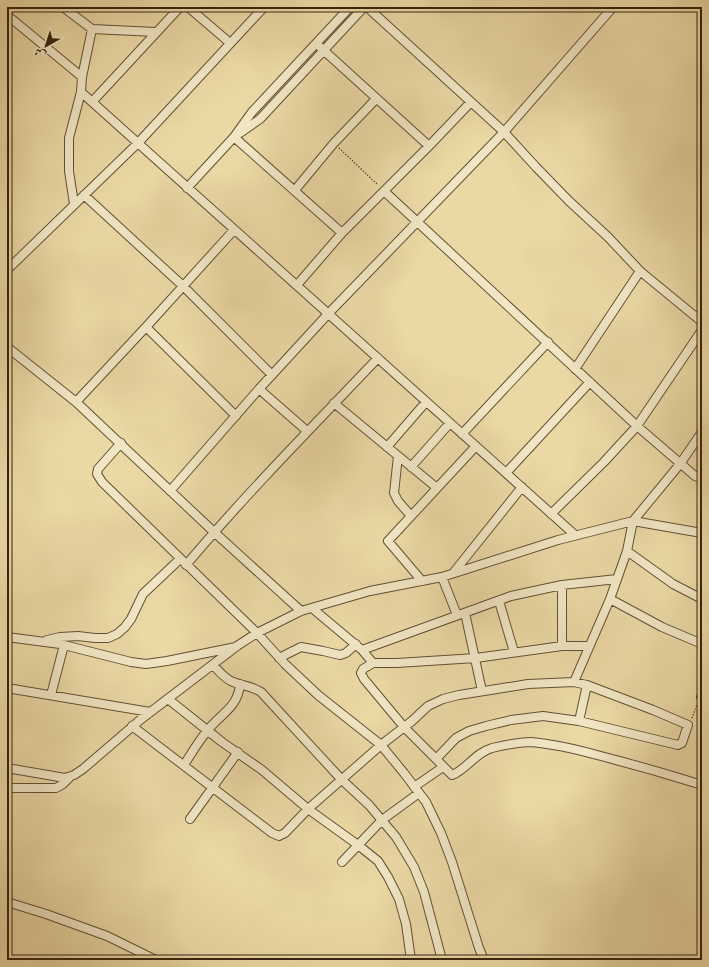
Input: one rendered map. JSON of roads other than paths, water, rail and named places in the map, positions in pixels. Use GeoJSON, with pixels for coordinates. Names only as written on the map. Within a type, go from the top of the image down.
{"type":"FeatureCollection","features":[{"type":"Feature","properties":{"kind":"street"},"geometry":{"type":"LineString","coordinates":[[63,7],[92,29],[156,32]]}},
{"type":"Feature","properties":{"kind":"street"},"geometry":{"type":"LineString","coordinates":[[92,102],[180,7]]}},
{"type":"Feature","properties":{"kind":"street"},"geometry":{"type":"LineString","coordinates":[[188,7],[230,43]]}},
{"type":"Feature","properties":{"kind":"street"},"geometry":{"type":"LineString","coordinates":[[7,270],[138,143],[264,7]]}},
{"type":"Feature","properties":{"kind":"street"},"geometry":{"type":"LineString","coordinates":[[187,188],[234,137],[252,112],[350,7]]}},
{"type":"Feature","properties":{"kind":"street"},"geometry":{"type":"LineString","coordinates":[[234,137],[260,119],[365,7],[504,132],[569,201],[608,237],[640,271],[702,322]]}},
{"type":"Feature","properties":{"kind":"street"},"geometry":{"type":"LineString","coordinates":[[170,491],[259,389],[328,314],[504,132],[613,7]]}},
{"type":"Feature","properties":{"kind":"street"},"geometry":{"type":"LineString","coordinates":[[7,14],[82,77]]}},
{"type":"Feature","properties":{"kind":"street"},"geometry":{"type":"LineString","coordinates":[[74,204],[69,171],[69,138],[81,92],[82,77],[92,29]]}},
{"type":"Feature","properties":{"kind":"street"},"geometry":{"type":"LineString","coordinates":[[316,44],[429,146]]}},
{"type":"Feature","properties":{"kind":"street"},"geometry":{"type":"LineString","coordinates":[[81,92],[234,230],[297,284],[328,314],[575,535]]}},
{"type":"Feature","properties":{"kind":"street"},"geometry":{"type":"LineString","coordinates":[[294,190],[376,99]]}},
{"type":"Feature","properties":{"kind":"street"},"geometry":{"type":"LineString","coordinates":[[297,284],[342,233],[471,102]]}},
{"type":"Feature","properties":{"kind":"street"},"geometry":{"type":"LineString","coordinates":[[234,137],[342,233]]}},
{"type":"Feature","properties":{"kind":"street"},"geometry":{"type":"LineString","coordinates":[[384,191],[637,426],[680,464],[695,476],[702,479]]}},
{"type":"Feature","properties":{"kind":"street"},"geometry":{"type":"LineString","coordinates":[[84,195],[183,286],[272,375]]}},
{"type":"Feature","properties":{"kind":"street"},"geometry":{"type":"LineString","coordinates":[[76,402],[234,230]]}},
{"type":"Feature","properties":{"kind":"street"},"geometry":{"type":"LineString","coordinates":[[575,369],[640,271]]}},
{"type":"Feature","properties":{"kind":"street"},"geometry":{"type":"LineString","coordinates":[[146,327],[236,416]]}},
{"type":"Feature","properties":{"kind":"street"},"geometry":{"type":"LineString","coordinates":[[551,514],[604,462],[637,426],[702,330]]}},
{"type":"Feature","properties":{"kind":"street"},"geometry":{"type":"LineString","coordinates":[[462,434],[548,342]]}},
{"type":"Feature","properties":{"kind":"street"},"geometry":{"type":"LineString","coordinates":[[7,347],[76,402],[214,532],[301,611]]}},
{"type":"Feature","properties":{"kind":"street"},"geometry":{"type":"LineString","coordinates":[[186,565],[214,532],[307,431],[378,358]]}},
{"type":"Feature","properties":{"kind":"street"},"geometry":{"type":"LineString","coordinates":[[506,473],[590,382]]}},
{"type":"Feature","properties":{"kind":"street"},"geometry":{"type":"LineString","coordinates":[[259,389],[307,431]]}},
{"type":"Feature","properties":{"kind":"street"},"geometry":{"type":"LineString","coordinates":[[387,447],[426,402]]}},
{"type":"Feature","properties":{"kind":"street"},"geometry":{"type":"LineString","coordinates":[[334,403],[437,488]]}},
{"type":"Feature","properties":{"kind":"street"},"geometry":{"type":"LineString","coordinates":[[411,467],[450,423]]}},
{"type":"Feature","properties":{"kind":"street"},"geometry":{"type":"LineString","coordinates":[[574,682],[610,599],[626,551],[633,521],[680,464],[702,432]]}},
{"type":"Feature","properties":{"kind":"street"},"geometry":{"type":"LineString","coordinates":[[121,443],[97,471],[102,482],[257,633],[279,658],[318,695],[381,745],[426,802],[441,833],[452,862],[484,960]]}},
{"type":"Feature","properties":{"kind":"street"},"geometry":{"type":"LineString","coordinates":[[422,581],[388,541],[476,446]]}},
{"type":"Feature","properties":{"kind":"street"},"geometry":{"type":"LineString","coordinates":[[398,456],[394,493],[398,501],[411,516]]}},
{"type":"Feature","properties":{"kind":"street"},"geometry":{"type":"LineString","coordinates":[[453,573],[522,487]]}},
{"type":"Feature","properties":{"kind":"street"},"geometry":{"type":"LineString","coordinates":[[7,788],[56,788],[63,784],[70,777],[83,769],[132,726],[213,666],[237,646],[257,633],[301,611],[370,591],[442,577],[575,535],[633,521],[702,534]]}},
{"type":"Feature","properties":{"kind":"street"},"geometry":{"type":"LineString","coordinates":[[626,551],[673,584],[702,599]]}},
{"type":"Feature","properties":{"kind":"street"},"geometry":{"type":"LineString","coordinates":[[44,641],[60,637],[78,636],[108,638],[117,634],[131,619],[143,594],[180,559]]}},
{"type":"Feature","properties":{"kind":"street"},"geometry":{"type":"LineString","coordinates":[[442,577],[457,616]]}},
{"type":"Feature","properties":{"kind":"street"},"geometry":{"type":"LineString","coordinates":[[279,658],[301,647],[340,655],[359,647],[457,616],[511,596],[562,585],[617,579]]}},
{"type":"Feature","properties":{"kind":"street"},"geometry":{"type":"LineString","coordinates":[[562,585],[562,646]]}},
{"type":"Feature","properties":{"kind":"street"},"geometry":{"type":"LineString","coordinates":[[610,599],[662,627],[702,644]]}},
{"type":"Feature","properties":{"kind":"street"},"geometry":{"type":"LineString","coordinates":[[499,601],[514,652]]}},
{"type":"Feature","properties":{"kind":"street"},"geometry":{"type":"LineString","coordinates":[[312,608],[359,647],[373,663]]}},
{"type":"Feature","properties":{"kind":"street"},"geometry":{"type":"LineString","coordinates":[[466,612],[482,691]]}},
{"type":"Feature","properties":{"kind":"street"},"geometry":{"type":"LineString","coordinates":[[7,637],[44,641],[131,662],[146,664],[237,646]]}},
{"type":"Feature","properties":{"kind":"street"},"geometry":{"type":"LineString","coordinates":[[51,695],[64,645]]}},
{"type":"Feature","properties":{"kind":"street"},"geometry":{"type":"LineString","coordinates":[[589,646],[562,646],[476,658],[397,664],[373,663],[363,669],[361,671],[361,675],[404,727],[450,773],[454,774],[478,755],[490,749],[511,744],[531,742],[564,747],[643,766],[702,785]]}},
{"type":"Feature","properties":{"kind":"street"},"geometry":{"type":"LineString","coordinates":[[213,666],[232,682],[254,687],[261,692],[341,779],[369,805],[396,837],[414,867],[424,892],[442,960]]}},
{"type":"Feature","properties":{"kind":"street"},"geometry":{"type":"LineString","coordinates":[[132,726],[279,836],[285,833],[308,809],[341,779],[428,706],[436,701],[459,695],[528,684],[574,682],[587,685],[688,725],[682,743],[678,745],[579,721],[543,716],[511,720],[469,731],[456,738],[436,759]]}},
{"type":"Feature","properties":{"kind":"street"},"geometry":{"type":"LineString","coordinates":[[184,765],[207,730],[226,713],[234,703],[238,696],[240,684]]}},
{"type":"Feature","properties":{"kind":"street"},"geometry":{"type":"LineString","coordinates":[[579,721],[587,685]]}},
{"type":"Feature","properties":{"kind":"street"},"geometry":{"type":"LineString","coordinates":[[7,688],[150,712]]}},
{"type":"Feature","properties":{"kind":"street"},"geometry":{"type":"LineString","coordinates":[[168,699],[207,730],[262,770],[308,809],[378,861],[399,899],[406,924],[411,960]]}},
{"type":"Feature","properties":{"kind":"street"},"geometry":{"type":"LineString","coordinates":[[190,819],[238,752]]}},
{"type":"Feature","properties":{"kind":"street"},"geometry":{"type":"LineString","coordinates":[[342,862],[382,820],[443,767]]}},
{"type":"Feature","properties":{"kind":"street"},"geometry":{"type":"LineString","coordinates":[[7,768],[60,777],[70,777]]}},
{"type":"Feature","properties":{"kind":"street"},"geometry":{"type":"LineString","coordinates":[[7,902],[107,936],[156,960]]}}]}
